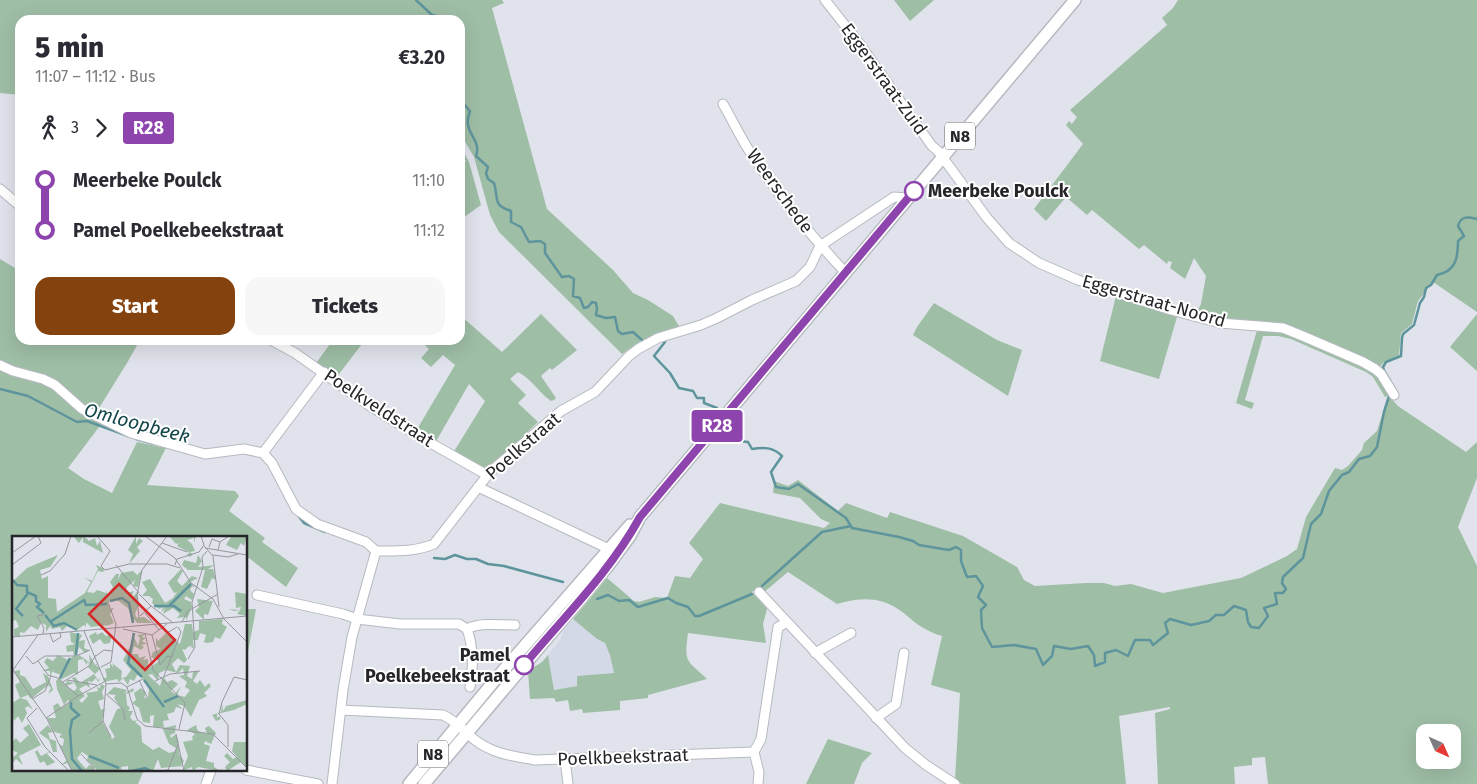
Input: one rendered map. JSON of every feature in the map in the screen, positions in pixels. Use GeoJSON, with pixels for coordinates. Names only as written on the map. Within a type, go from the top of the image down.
{"type":"FeatureCollection","features":[{"type":"Feature","properties":{"kind":"main road","name":"N8"},"geometry":{"type":"LineString","coordinates":[[424,784],[607,567],[630,536],[640,517],[1075,0]]}},
{"type":"Feature","properties":{"kind":"main road","name":"N8"},"geometry":{"type":"LineString","coordinates":[[409,784],[457,725],[628,526],[640,517]]}},
{"type":"Feature","properties":{"kind":"street","name":"Eggerstraat-Zuid"},"geometry":{"type":"LineString","coordinates":[[825,0],[942,158]]}},
{"type":"Feature","properties":{"kind":"street","name":"Weerschede"},"geometry":{"type":"LineString","coordinates":[[723,104],[751,153],[788,206],[820,246],[845,272]]}},
{"type":"Feature","properties":{"kind":"street","name":"Eggerstraat-Noord"},"geometry":{"type":"LineString","coordinates":[[942,158],[987,218],[1009,243],[1039,263],[1078,280],[1180,313],[1235,325],[1282,328],[1363,362],[1375,369],[1381,374],[1386,385],[1394,395]]}},
{"type":"Feature","properties":{"kind":"street"},"geometry":{"type":"LineString","coordinates":[[0,188],[15,202]]}},
{"type":"Feature","properties":{"kind":"street"},"geometry":{"type":"LineString","coordinates":[[820,246],[894,197],[908,198]]}},
{"type":"Feature","properties":{"kind":"street","name":"Poelkstraat"},"geometry":{"type":"LineString","coordinates":[[376,551],[407,552],[434,544],[487,475],[561,411],[595,392],[629,356],[658,338],[701,325],[796,281],[810,267],[820,246]]}},
{"type":"Feature","properties":{"kind":"street","name":"Poelkveldstraat"},"geometry":{"type":"LineString","coordinates":[[280,345],[324,372],[404,427],[487,475]]}},
{"type":"Feature","properties":{"kind":"street"},"geometry":{"type":"LineString","coordinates":[[0,365],[14,372],[55,385],[82,409],[132,434],[205,454],[244,449],[263,453],[272,463],[296,509],[317,524],[366,542],[376,551],[352,637],[332,784]]}},
{"type":"Feature","properties":{"kind":"street"},"geometry":{"type":"LineString","coordinates":[[263,453],[324,372]]}},
{"type":"Feature","properties":{"kind":"street"},"geometry":{"type":"LineString","coordinates":[[478,487],[609,549]]}},
{"type":"Feature","properties":{"kind":"street"},"geometry":{"type":"LineString","coordinates":[[759,592],[905,748],[926,765],[955,784]]}},
{"type":"Feature","properties":{"kind":"street"},"geometry":{"type":"LineString","coordinates":[[257,595],[358,619],[400,624],[458,624],[467,628],[482,625],[515,625]]}},
{"type":"Feature","properties":{"kind":"street"},"geometry":{"type":"LineString","coordinates":[[758,784],[759,772],[754,752],[761,739],[778,627],[786,623]]}},
{"type":"Feature","properties":{"kind":"street"},"geometry":{"type":"LineString","coordinates":[[467,628],[470,638],[472,678],[470,687]]}},
{"type":"Feature","properties":{"kind":"street"},"geometry":{"type":"LineString","coordinates":[[815,653],[852,633]]}},
{"type":"Feature","properties":{"kind":"street"},"geometry":{"type":"LineString","coordinates":[[876,718],[896,704],[904,653]]}},
{"type":"Feature","properties":{"kind":"street","name":"Poelkbeekstraat"},"geometry":{"type":"LineString","coordinates":[[341,710],[439,714],[448,717],[484,747],[501,754],[535,760],[754,752]]}},
{"type":"Feature","properties":{"kind":"street"},"geometry":{"type":"LineString","coordinates":[[565,759],[568,784]]}},
{"type":"Feature","properties":{"kind":"street"},"geometry":{"type":"LineString","coordinates":[[248,770],[318,784]]}},
{"type":"Feature","properties":{"kind":"street"},"geometry":{"type":"LineString","coordinates":[[206,784],[210,772]]}},
{"type":"Feature","properties":{"kind":"shaded area"},"geometry":{"type":"Polygon","coordinates":[[[573,619],[597,639],[605,643],[614,673],[577,676],[578,686],[554,690],[548,655],[560,640],[564,629],[573,619]]]}},
{"type":"Feature","properties":{"kind":"green space"},"geometry":{"type":"Polygon","coordinates":[[[0,0],[502,0],[504,3],[492,8],[547,209],[613,270],[633,293],[673,316],[680,328],[642,340],[622,354],[499,232],[490,215],[474,157],[465,142],[465,15],[15,15],[15,94],[0,93],[0,0]]]}},
{"type":"Feature","properties":{"kind":"green space"},"geometry":{"type":"Polygon","coordinates":[[[894,0],[934,0],[910,21],[894,0]]]}},
{"type":"Feature","properties":{"kind":"green space"},"geometry":{"type":"Polygon","coordinates":[[[1178,0],[1477,0],[1477,312],[1433,282],[1418,301],[1412,324],[1401,333],[1399,356],[1386,361],[1380,367],[1287,327],[1214,319],[1196,314],[1201,304],[1206,276],[1194,258],[1185,279],[1170,268],[1172,262],[1168,261],[1167,264],[1144,245],[1139,249],[1092,210],[1087,215],[1066,197],[1046,221],[1034,209],[1083,144],[1066,125],[1069,121],[1072,124],[1077,117],[1070,110],[1167,25],[1162,18],[1173,8],[1178,0]]]}},
{"type":"Feature","properties":{"kind":"green space"},"geometry":{"type":"Polygon","coordinates":[[[465,154],[469,162],[481,205],[465,216],[465,162],[465,154]]]}},
{"type":"Feature","properties":{"kind":"green space"},"geometry":{"type":"Polygon","coordinates":[[[0,259],[15,268],[15,345],[137,345],[96,413],[73,399],[0,362],[0,259]]]}},
{"type":"Feature","properties":{"kind":"green space"},"geometry":{"type":"Polygon","coordinates":[[[1116,296],[1177,317],[1159,379],[1100,361],[1116,296]]]}},
{"type":"Feature","properties":{"kind":"green space"},"geometry":{"type":"Polygon","coordinates":[[[934,303],[997,340],[1022,350],[1008,396],[913,335],[934,303]]]}},
{"type":"Feature","properties":{"kind":"green space"},"geometry":{"type":"Polygon","coordinates":[[[541,314],[577,350],[552,370],[550,368],[541,376],[556,398],[554,400],[551,401],[518,372],[510,379],[526,395],[518,403],[538,422],[495,464],[484,468],[453,453],[485,401],[469,384],[435,443],[416,431],[455,365],[443,355],[431,367],[421,358],[429,349],[425,345],[465,345],[465,319],[502,352],[541,314]]]}},
{"type":"Feature","properties":{"kind":"green space"},"geometry":{"type":"Polygon","coordinates":[[[1477,314],[1477,371],[1450,347],[1477,314]]]}},
{"type":"Feature","properties":{"kind":"green space"},"geometry":{"type":"Polygon","coordinates":[[[1257,330],[1277,331],[1289,334],[1371,369],[1379,378],[1388,395],[1398,406],[1466,452],[1477,442],[1477,478],[1458,527],[1477,566],[1477,784],[1268,784],[1265,757],[1252,758],[1252,765],[1234,767],[1235,784],[1158,784],[1155,713],[1170,709],[1170,707],[1119,716],[1126,784],[962,784],[955,780],[960,693],[931,685],[942,636],[920,626],[898,609],[883,602],[868,599],[837,604],[788,572],[763,593],[758,588],[752,592],[767,609],[763,624],[766,643],[688,633],[686,650],[688,660],[707,679],[648,695],[648,698],[620,701],[620,710],[583,713],[582,709],[570,711],[568,700],[556,702],[554,698],[530,699],[528,671],[542,662],[548,655],[554,690],[577,686],[577,676],[614,673],[605,643],[597,639],[573,619],[607,578],[634,601],[639,602],[655,597],[667,598],[675,576],[690,578],[703,559],[689,543],[720,503],[824,528],[830,523],[821,519],[800,498],[773,493],[774,481],[788,486],[798,480],[838,511],[846,503],[887,518],[890,512],[963,536],[1017,567],[1024,580],[1035,586],[1086,583],[1104,583],[1115,586],[1131,584],[1163,593],[1241,578],[1287,556],[1297,549],[1306,517],[1335,468],[1342,470],[1348,466],[1362,450],[1364,443],[1377,431],[1388,396],[1385,397],[1373,377],[1366,372],[1291,339],[1278,336],[1263,336],[1245,400],[1254,403],[1252,409],[1236,403],[1257,330]]]}},
{"type":"Feature","properties":{"kind":"green space"},"geometry":{"type":"Polygon","coordinates":[[[329,345],[361,345],[336,378],[316,363],[329,345]]]}},
{"type":"Feature","properties":{"kind":"green space"},"geometry":{"type":"Polygon","coordinates":[[[0,368],[16,376],[43,383],[102,423],[68,468],[84,479],[112,493],[137,442],[166,448],[147,485],[235,491],[239,496],[229,511],[265,538],[262,542],[298,568],[286,587],[248,559],[248,536],[12,536],[12,772],[143,772],[138,784],[0,784],[0,368]]]}},
{"type":"Feature","properties":{"kind":"green space"},"geometry":{"type":"Polygon","coordinates":[[[248,609],[256,609],[248,651],[248,609]]]}},
{"type":"Feature","properties":{"kind":"green space"},"geometry":{"type":"Polygon","coordinates":[[[828,739],[872,753],[862,763],[854,784],[806,784],[828,739]]]}},
{"type":"Feature","properties":{"kind":"waterway"},"geometry":{"type":"LineString","coordinates":[[416,0],[432,15]]}},
{"type":"Feature","properties":{"kind":"waterway"},"geometry":{"type":"LineString","coordinates":[[465,105],[470,111],[468,122],[477,147],[476,156],[488,167],[486,173],[488,179],[494,183],[497,201],[505,209],[511,211],[511,222],[521,227],[529,242],[540,241],[545,244],[545,253],[562,277],[569,276],[574,279],[573,296],[580,298],[584,308],[588,307],[592,302],[596,303],[596,315],[606,318],[615,317],[618,331],[622,334],[633,332],[642,340]]}},
{"type":"Feature","properties":{"kind":"waterway"},"geometry":{"type":"LineString","coordinates":[[1391,383],[1383,367],[1386,362],[1401,356],[1403,334],[1414,325],[1426,288],[1431,285],[1437,275],[1448,270],[1455,263],[1458,241],[1464,236],[1458,226],[1459,222],[1463,218],[1477,219]]}},
{"type":"Feature","properties":{"kind":"waterway"},"geometry":{"type":"LineString","coordinates":[[665,339],[665,342],[654,356],[670,373],[679,388],[693,391],[697,398],[704,398],[704,403],[717,408]]}},
{"type":"Feature","properties":{"kind":"waterway","name":"Omloopbeek"},"geometry":{"type":"LineString","coordinates":[[0,389],[28,396],[77,422],[87,421],[128,436]]}},
{"type":"Feature","properties":{"kind":"waterway"},"geometry":{"type":"LineString","coordinates":[[736,423],[739,429],[737,438],[739,441],[748,442],[752,449],[768,448],[782,456],[771,472],[776,487],[789,489],[798,484],[846,518],[852,528],[899,537],[919,545],[949,550],[956,547],[961,550],[961,561],[967,577],[976,576],[983,586],[978,597],[986,605],[981,610],[982,628],[992,647],[1014,645],[1036,649],[1043,665],[1052,656],[1054,646],[1071,649],[1088,646],[1094,655],[1095,666],[1105,662],[1105,653],[1116,650],[1128,656],[1135,640],[1150,640],[1153,645],[1168,633],[1165,623],[1170,619],[1191,625],[1209,621],[1216,615],[1224,615],[1234,606],[1246,610],[1251,627],[1259,628],[1268,616],[1264,608],[1277,604],[1275,593],[1283,593],[1286,589],[1282,583],[1283,577],[1303,558],[1311,524],[1321,514],[1329,491],[1342,475],[1349,472],[1359,459],[1370,456],[1377,447],[1390,393]]}},
{"type":"Feature","properties":{"kind":"waterway","name":"Omloopbeek"},"geometry":{"type":"LineString","coordinates":[[136,439],[154,444]]}},
{"type":"Feature","properties":{"kind":"waterway","name":"Omloopbeek"},"geometry":{"type":"LineString","coordinates":[[296,513],[304,523],[325,532]]}},
{"type":"Feature","properties":{"kind":"waterway","name":"Omloopbeek"},"geometry":{"type":"LineString","coordinates":[[762,586],[822,532],[851,526]]}},
{"type":"Feature","properties":{"kind":"waterway","name":"Omloopbeek"},"geometry":{"type":"LineString","coordinates":[[434,558],[445,559],[455,555],[563,582]]}},
{"type":"Feature","properties":{"kind":"waterway","name":"Omloopbeek"},"geometry":{"type":"LineString","coordinates":[[597,599],[608,595],[619,601],[629,600],[638,607],[668,598],[688,607],[695,616],[699,616],[752,594]]}},
{"type":"Feature","properties":{"kind":"bus line","name":"R28"},"geometry":{"type":"LineString","coordinates":[[524,665],[607,567],[630,536],[640,517],[914,191]]}},
{"type":"Feature","properties":{"kind":"place","name":"Meerbeke Poulck"},"geometry":{"type":"Point","coordinates":[914,191]}},
{"type":"Feature","properties":{"kind":"place","name":"Pamel Poelkebeekstraat"},"geometry":{"type":"Point","coordinates":[524,665]}}]}
